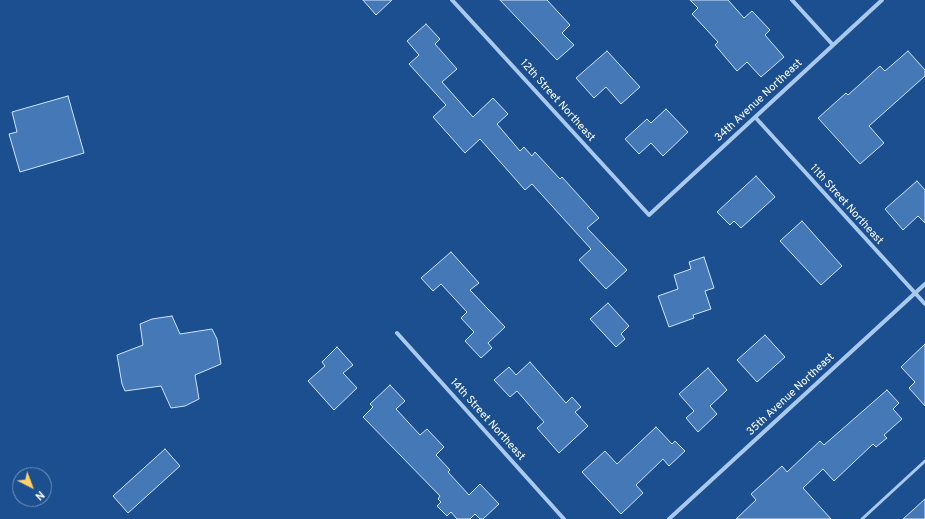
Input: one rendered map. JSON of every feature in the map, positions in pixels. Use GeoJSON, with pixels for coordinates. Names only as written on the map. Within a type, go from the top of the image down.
{"type":"FeatureCollection","features":[{"type":"Feature","properties":{"kind":"street","name":"12th Street Northeast"},"geometry":{"type":"LineString","coordinates":[[452,0],[649,215]]}},
{"type":"Feature","properties":{"kind":"street"},"geometry":{"type":"LineString","coordinates":[[792,0],[833,45]]}},
{"type":"Feature","properties":{"kind":"street","name":"34th Avenue Northeast"},"geometry":{"type":"LineString","coordinates":[[649,215],[882,0]]}},
{"type":"Feature","properties":{"kind":"street","name":"11th Street Northeast"},"geometry":{"type":"LineString","coordinates":[[755,117],[925,304]]}},
{"type":"Feature","properties":{"kind":"street","name":"35th Avenue Northeast"},"geometry":{"type":"LineString","coordinates":[[669,519],[925,284]]}},
{"type":"Feature","properties":{"kind":"street","name":"14th Street Northeast"},"geometry":{"type":"LineString","coordinates":[[397,333],[564,519]]}},
{"type":"Feature","properties":{"kind":"lane"},"geometry":{"type":"LineString","coordinates":[[862,519],[925,461]]}},
{"type":"Feature","properties":{"kind":"building"},"geometry":{"type":"Polygon","coordinates":[[[363,0],[392,0],[376,15],[363,0]]]}},
{"type":"Feature","properties":{"kind":"building"},"geometry":{"type":"Polygon","coordinates":[[[500,0],[547,0],[570,25],[562,33],[574,45],[557,60],[500,0]]]}},
{"type":"Feature","properties":{"kind":"building"},"geometry":{"type":"Polygon","coordinates":[[[690,0],[728,0],[744,18],[752,11],[770,30],[765,35],[784,57],[761,77],[747,62],[737,71],[715,45],[718,42],[692,14],[698,8],[690,0]]]}},
{"type":"Feature","properties":{"kind":"building"},"geometry":{"type":"Polygon","coordinates":[[[426,24],[440,39],[435,44],[457,69],[442,82],[473,117],[493,98],[508,114],[497,124],[520,151],[524,147],[532,156],[535,152],[560,179],[562,177],[599,218],[587,228],[627,270],[606,289],[579,260],[591,249],[532,184],[525,190],[480,139],[465,153],[433,117],[446,105],[409,64],[419,55],[407,41],[426,24]]]}},
{"type":"Feature","properties":{"kind":"building"},"geometry":{"type":"Polygon","coordinates":[[[607,51],[640,87],[621,104],[606,87],[594,98],[576,78],[607,51]]]}},
{"type":"Feature","properties":{"kind":"building"},"geometry":{"type":"Polygon","coordinates":[[[908,51],[925,70],[925,76],[869,126],[884,143],[860,164],[818,118],[846,93],[848,95],[880,66],[885,71],[908,51]]]}},
{"type":"Feature","properties":{"kind":"building"},"geometry":{"type":"Polygon","coordinates":[[[68,96],[84,153],[20,172],[9,134],[17,132],[12,112],[68,96]]]}},
{"type":"Feature","properties":{"kind":"building"},"geometry":{"type":"Polygon","coordinates":[[[666,109],[688,132],[663,156],[651,143],[639,154],[625,139],[647,119],[651,123],[666,109]]]}},
{"type":"Feature","properties":{"kind":"building"},"geometry":{"type":"Polygon","coordinates":[[[756,176],[775,197],[741,228],[734,221],[730,225],[717,212],[756,176]]]}},
{"type":"Feature","properties":{"kind":"building"},"geometry":{"type":"Polygon","coordinates":[[[917,181],[925,190],[925,223],[918,216],[903,230],[885,209],[917,181]]]}},
{"type":"Feature","properties":{"kind":"building"},"geometry":{"type":"Polygon","coordinates":[[[802,221],[842,266],[821,285],[780,241],[802,221]]]}},
{"type":"Feature","properties":{"kind":"building"},"geometry":{"type":"Polygon","coordinates":[[[451,252],[479,283],[470,290],[505,327],[488,343],[492,348],[481,358],[465,341],[474,332],[461,318],[467,312],[441,284],[433,291],[421,278],[451,252]]]}},
{"type":"Feature","properties":{"kind":"building"},"geometry":{"type":"Polygon","coordinates":[[[704,257],[714,288],[705,291],[711,309],[693,315],[694,318],[669,327],[658,296],[678,289],[674,275],[691,269],[689,262],[704,257]]]}},
{"type":"Feature","properties":{"kind":"building"},"geometry":{"type":"Polygon","coordinates":[[[608,303],[629,326],[621,334],[625,339],[616,347],[590,319],[608,303]]]}},
{"type":"Feature","properties":{"kind":"building"},"geometry":{"type":"Polygon","coordinates":[[[172,316],[180,334],[212,329],[217,339],[221,364],[195,375],[199,399],[185,406],[171,408],[161,386],[125,391],[122,384],[117,355],[143,345],[140,324],[152,319],[172,316]]]}},
{"type":"Feature","properties":{"kind":"building"},"geometry":{"type":"Polygon","coordinates":[[[765,335],[785,357],[757,382],[737,360],[765,335]]]}},
{"type":"Feature","properties":{"kind":"building"},"geometry":{"type":"Polygon","coordinates":[[[925,344],[925,406],[909,388],[915,382],[901,367],[925,344]]]}},
{"type":"Feature","properties":{"kind":"building"},"geometry":{"type":"Polygon","coordinates":[[[337,347],[353,365],[343,373],[357,388],[334,410],[308,381],[325,366],[322,362],[337,347]]]}},
{"type":"Feature","properties":{"kind":"building"},"geometry":{"type":"Polygon","coordinates":[[[530,362],[566,403],[572,397],[581,407],[575,412],[588,426],[559,453],[537,428],[544,422],[517,391],[510,397],[494,380],[509,367],[516,375],[530,362]]]}},
{"type":"Feature","properties":{"kind":"building"},"geometry":{"type":"Polygon","coordinates":[[[708,368],[727,390],[710,406],[717,414],[698,432],[686,418],[694,411],[679,394],[708,368]]]}},
{"type":"Feature","properties":{"kind":"building"},"geometry":{"type":"Polygon","coordinates":[[[390,385],[405,401],[396,409],[420,435],[427,429],[444,447],[436,455],[450,470],[448,472],[469,495],[480,484],[499,504],[483,519],[480,519],[475,514],[470,519],[457,519],[451,512],[447,516],[437,506],[441,502],[438,499],[440,496],[363,417],[373,407],[370,404],[390,385]]]}},
{"type":"Feature","properties":{"kind":"building"},"geometry":{"type":"Polygon","coordinates":[[[887,390],[899,403],[893,409],[902,419],[884,435],[887,438],[876,447],[873,444],[834,481],[823,469],[803,488],[831,519],[736,519],[756,500],[751,494],[782,466],[787,472],[820,441],[824,445],[887,390]]]}},
{"type":"Feature","properties":{"kind":"building"},"geometry":{"type":"Polygon","coordinates":[[[656,427],[672,444],[675,441],[685,451],[669,466],[663,459],[636,485],[643,493],[621,514],[582,472],[605,451],[617,464],[656,427]]]}},
{"type":"Feature","properties":{"kind":"building"},"geometry":{"type":"Polygon","coordinates":[[[165,449],[180,466],[128,513],[113,496],[165,449]]]}},
{"type":"Feature","properties":{"kind":"building"},"geometry":{"type":"Polygon","coordinates":[[[925,499],[925,519],[903,519],[925,499]]]}}]}
